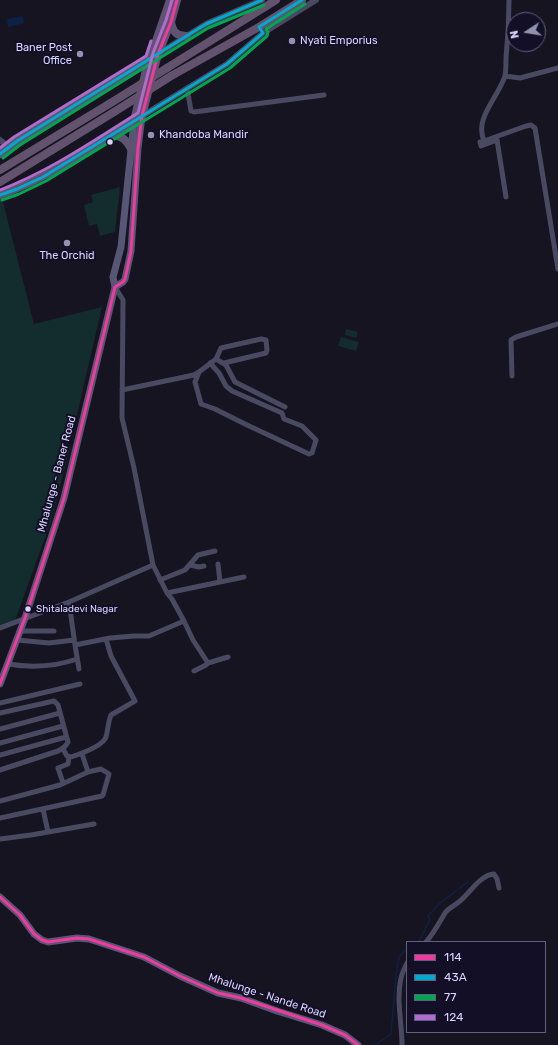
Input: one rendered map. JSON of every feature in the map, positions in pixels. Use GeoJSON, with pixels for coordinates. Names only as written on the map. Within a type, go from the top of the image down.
{"type":"FeatureCollection","features":[{"type":"Feature","properties":{"kind":"highway"},"geometry":{"type":"LineString","coordinates":[[0,182],[171,76],[261,30],[302,0]]}},
{"type":"Feature","properties":{"kind":"highway"},"geometry":{"type":"LineString","coordinates":[[0,170],[167,68],[272,1]]}},
{"type":"Feature","properties":{"kind":"main road"},"geometry":{"type":"LineString","coordinates":[[134,121],[170,0]]}},
{"type":"Feature","properties":{"kind":"main road"},"geometry":{"type":"LineString","coordinates":[[0,195],[43,177],[142,116],[154,56],[171,22],[177,0]]}},
{"type":"Feature","properties":{"kind":"main road"},"geometry":{"type":"LineString","coordinates":[[171,22],[172,29],[176,34],[187,36]]}},
{"type":"Feature","properties":{"kind":"main road"},"geometry":{"type":"LineString","coordinates":[[0,154],[8,147],[154,56]]}},
{"type":"Feature","properties":{"kind":"main road","name":"Mhalunge - Baner Road"},"geometry":{"type":"LineString","coordinates":[[115,287],[125,279],[129,261],[142,116]]}},
{"type":"Feature","properties":{"kind":"main road","name":"Mhalunge - Baner Road"},"geometry":{"type":"LineString","coordinates":[[0,684],[4,668],[25,618],[64,498],[115,287],[113,277],[121,247],[134,121]]}},
{"type":"Feature","properties":{"kind":"main road"},"geometry":{"type":"LineString","coordinates":[[111,135],[122,137],[131,149]]}},
{"type":"Feature","properties":{"kind":"main road"},"geometry":{"type":"LineString","coordinates":[[125,205],[134,206]]}},
{"type":"Feature","properties":{"kind":"main road","name":"Mhalunge - Nande Road"},"geometry":{"type":"LineString","coordinates":[[0,897],[20,915],[34,934],[42,940],[48,942],[77,938],[89,939],[137,954],[218,993],[241,998],[277,1012],[322,1025],[345,1035],[358,1045]]}},
{"type":"Feature","properties":{"kind":"street"},"geometry":{"type":"LineString","coordinates":[[154,56],[214,20],[262,0]]}},
{"type":"Feature","properties":{"kind":"street"},"geometry":{"type":"LineString","coordinates":[[142,116],[227,64],[261,30],[316,0]]}},
{"type":"Feature","properties":{"kind":"street"},"geometry":{"type":"LineString","coordinates":[[510,0],[505,76],[488,108],[481,125],[481,134],[484,141],[526,126],[531,125],[535,128],[558,269]]}},
{"type":"Feature","properties":{"kind":"street"},"geometry":{"type":"LineString","coordinates":[[505,76],[520,78],[558,68]]}},
{"type":"Feature","properties":{"kind":"street"},"geometry":{"type":"LineString","coordinates":[[187,88],[191,111],[194,112],[324,95]]}},
{"type":"Feature","properties":{"kind":"street"},"geometry":{"type":"LineString","coordinates":[[0,140],[8,147]]}},
{"type":"Feature","properties":{"kind":"street"},"geometry":{"type":"LineString","coordinates":[[480,142],[481,146],[497,140],[506,196]]}},
{"type":"Feature","properties":{"kind":"street"},"geometry":{"type":"LineString","coordinates":[[115,287],[123,300],[122,418],[134,468],[153,565],[193,640],[208,663]]}},
{"type":"Feature","properties":{"kind":"street"},"geometry":{"type":"LineString","coordinates":[[512,376],[511,340],[516,337],[558,324]]}},
{"type":"Feature","properties":{"kind":"street"},"geometry":{"type":"LineString","coordinates":[[122,390],[199,372],[216,359],[219,351],[224,347],[262,339],[266,340],[266,353],[224,363]]}},
{"type":"Feature","properties":{"kind":"street"},"geometry":{"type":"LineString","coordinates":[[216,359],[224,363],[235,382],[286,408]]}},
{"type":"Feature","properties":{"kind":"street"},"geometry":{"type":"LineString","coordinates":[[199,372],[195,382],[201,404],[309,454],[312,453],[316,440],[302,426],[284,419],[282,413],[232,391],[226,386],[219,373],[210,363]]}},
{"type":"Feature","properties":{"kind":"street"},"geometry":{"type":"LineString","coordinates":[[160,580],[185,570],[198,555],[215,551]]}},
{"type":"Feature","properties":{"kind":"street"},"geometry":{"type":"LineString","coordinates":[[218,564],[220,582]]}},
{"type":"Feature","properties":{"kind":"street"},"geometry":{"type":"LineString","coordinates":[[0,628],[69,602],[153,565]]}},
{"type":"Feature","properties":{"kind":"street"},"geometry":{"type":"LineString","coordinates":[[190,565],[199,567],[204,566]]}},
{"type":"Feature","properties":{"kind":"street"},"geometry":{"type":"LineString","coordinates":[[167,593],[244,576]]}},
{"type":"Feature","properties":{"kind":"street"},"geometry":{"type":"LineString","coordinates":[[69,602],[79,669]]}},
{"type":"Feature","properties":{"kind":"street"},"geometry":{"type":"LineString","coordinates":[[16,640],[49,643],[149,636],[184,621]]}},
{"type":"Feature","properties":{"kind":"street"},"geometry":{"type":"LineString","coordinates":[[20,631],[54,631]]}},
{"type":"Feature","properties":{"kind":"street"},"geometry":{"type":"LineString","coordinates":[[69,757],[82,754],[104,740],[111,715],[135,701],[111,656],[106,639]]}},
{"type":"Feature","properties":{"kind":"street"},"geometry":{"type":"LineString","coordinates":[[194,671],[208,663],[228,657]]}},
{"type":"Feature","properties":{"kind":"street"},"geometry":{"type":"LineString","coordinates":[[4,668],[43,667],[62,664],[78,659]]}},
{"type":"Feature","properties":{"kind":"street"},"geometry":{"type":"LineString","coordinates":[[0,703],[80,684]]}},
{"type":"Feature","properties":{"kind":"street"},"geometry":{"type":"LineString","coordinates":[[0,713],[52,701],[56,703],[60,713],[68,742],[63,749],[0,770]]}},
{"type":"Feature","properties":{"kind":"street"},"geometry":{"type":"LineString","coordinates":[[0,729],[60,713]]}},
{"type":"Feature","properties":{"kind":"street"},"geometry":{"type":"LineString","coordinates":[[0,743],[63,726]]}},
{"type":"Feature","properties":{"kind":"street"},"geometry":{"type":"LineString","coordinates":[[0,755],[66,737]]}},
{"type":"Feature","properties":{"kind":"street"},"geometry":{"type":"LineString","coordinates":[[63,749],[69,757],[68,764],[58,768],[63,783]]}},
{"type":"Feature","properties":{"kind":"street"},"geometry":{"type":"LineString","coordinates":[[82,754],[88,772]]}},
{"type":"Feature","properties":{"kind":"street"},"geometry":{"type":"LineString","coordinates":[[0,801],[63,783],[88,772],[101,769],[109,774],[102,796],[0,818]]}},
{"type":"Feature","properties":{"kind":"street"},"geometry":{"type":"LineString","coordinates":[[43,809],[48,832]]}},
{"type":"Feature","properties":{"kind":"street"},"geometry":{"type":"LineString","coordinates":[[0,839],[94,824]]}},
{"type":"Feature","properties":{"kind":"street"},"geometry":{"type":"LineString","coordinates":[[427,941],[446,912],[464,898],[474,886],[484,878],[494,874],[497,878],[499,888]]}},
{"type":"Feature","properties":{"kind":"street"},"geometry":{"type":"LineString","coordinates":[[402,1045],[400,1000],[401,978],[406,966]]}},
{"type":"Feature","properties":{"kind":"green space"},"geometry":{"type":"Polygon","coordinates":[[[120,187],[115,232],[100,236],[97,224],[89,226],[84,205],[93,202],[91,195],[120,187]]]}},
{"type":"Feature","properties":{"kind":"green space"},"geometry":{"type":"Polygon","coordinates":[[[2,198],[34,324],[102,307],[73,432],[64,439],[65,444],[70,447],[51,521],[15,621],[0,626],[0,199],[2,198]]]}},
{"type":"Feature","properties":{"kind":"green space"},"geometry":{"type":"Polygon","coordinates":[[[346,329],[358,332],[356,338],[345,335],[346,329]]]}},
{"type":"Feature","properties":{"kind":"green space"},"geometry":{"type":"Polygon","coordinates":[[[341,337],[359,342],[356,351],[338,346],[341,337]]]}},
{"type":"Feature","properties":{"kind":"water"},"geometry":{"type":"Polygon","coordinates":[[[23,16],[24,23],[8,27],[7,19],[23,16]]]}},
{"type":"Feature","properties":{"kind":"waterway"},"geometry":{"type":"LineString","coordinates":[[418,941],[430,919],[428,916],[439,904],[469,881]]}},
{"type":"Feature","properties":{"kind":"waterway"},"geometry":{"type":"LineString","coordinates":[[375,1045],[391,1034],[399,957],[406,949]]}},
{"type":"Feature","properties":{"kind":"transit line","name":"124"},"geometry":{"type":"LineString","coordinates":[[0,190],[54,165],[138,113],[153,53],[172,0]]}},
{"type":"Feature","properties":{"kind":"transit line","name":"114"},"geometry":{"type":"LineString","coordinates":[[0,684],[25,618],[64,498],[115,287],[125,279],[131,251],[138,148],[142,116],[158,54],[171,22],[177,0]]}},
{"type":"Feature","properties":{"kind":"transit line","name":"43A"},"geometry":{"type":"LineString","coordinates":[[0,154],[17,141],[206,24],[262,0]]}},
{"type":"Feature","properties":{"kind":"transit line","name":"43A"},"geometry":{"type":"LineString","coordinates":[[0,195],[43,177],[227,64],[263,33],[259,27],[302,0]]}},
{"type":"Feature","properties":{"kind":"transit line","name":"77"},"geometry":{"type":"LineString","coordinates":[[2,200],[19,194],[46,181],[230,68],[267,36],[268,32],[266,29],[305,4]]}},
{"type":"Feature","properties":{"kind":"transit line","name":"77"},"geometry":{"type":"LineString","coordinates":[[3,158],[20,145],[208,28],[264,5]]}},
{"type":"Feature","properties":{"kind":"transit line","name":"124"},"geometry":{"type":"LineString","coordinates":[[0,148],[14,137],[146,56],[151,41]]}},
{"type":"Feature","properties":{"kind":"transit line","name":"114"},"geometry":{"type":"LineString","coordinates":[[0,897],[20,915],[34,934],[42,940],[48,942],[77,938],[89,939],[144,957],[180,976],[218,993],[241,998],[322,1025],[345,1035],[358,1045]]}},
{"type":"Feature","properties":{"kind":"place","name":"Nyati Emporius"},"geometry":{"type":"Point","coordinates":[292,41]}},
{"type":"Feature","properties":{"kind":"place","name":"Baner Post Office"},"geometry":{"type":"Point","coordinates":[80,54]}},
{"type":"Feature","properties":{"kind":"place","name":"Khandoba Mandir"},"geometry":{"type":"Point","coordinates":[151,135]}},
{"type":"Feature","properties":{"kind":"place","name":"The Orchid"},"geometry":{"type":"Point","coordinates":[67,243]}},
{"type":"Feature","properties":{"kind":"place","name":"Shitaladevi Nagar"},"geometry":{"type":"Point","coordinates":[28,609]}}]}
